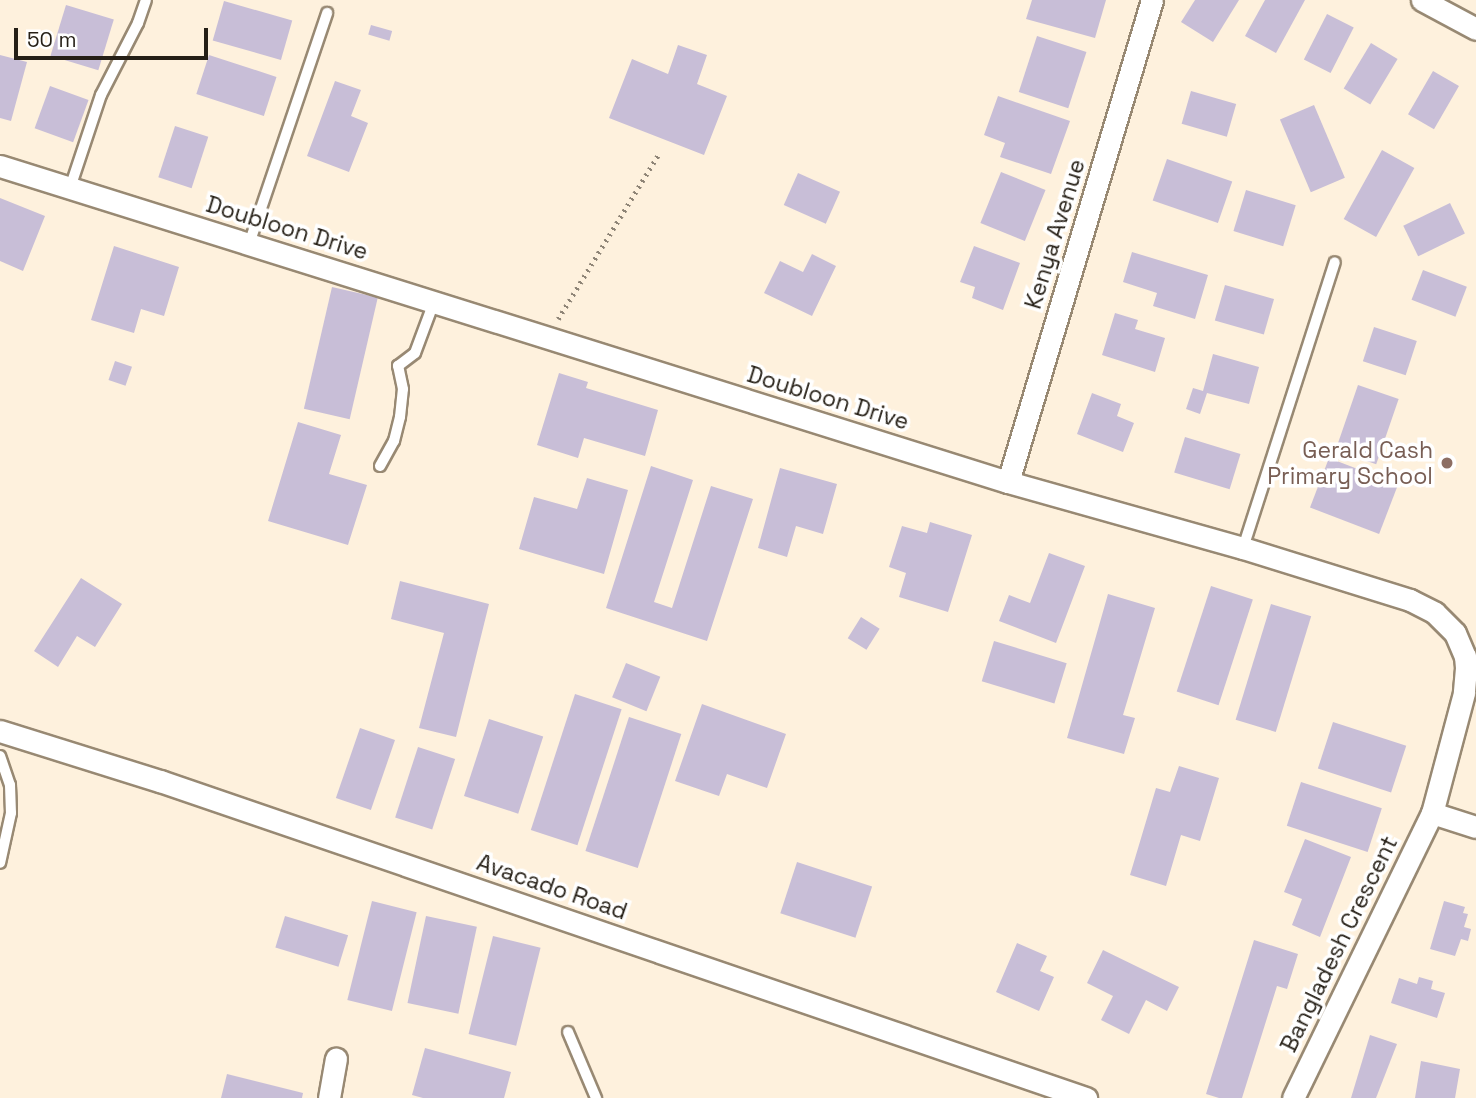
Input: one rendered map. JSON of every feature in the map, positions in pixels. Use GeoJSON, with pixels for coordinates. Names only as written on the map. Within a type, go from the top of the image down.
{"type":"FeatureCollection","features":[{"type":"Feature","properties":{"kind":"street","name":"Kenya Avenue"},"geometry":{"type":"LineString","coordinates":[[1008,482],[1152,0]]}},
{"type":"Feature","properties":{"kind":"street"},"geometry":{"type":"LineString","coordinates":[[1434,3],[1476,29]]}},
{"type":"Feature","properties":{"kind":"street","name":"Doubloon Drive"},"geometry":{"type":"LineString","coordinates":[[0,166],[1008,482],[1243,548],[1410,600],[1435,613],[1455,633],[1465,656],[1466,681],[1432,813]]}},
{"type":"Feature","properties":{"kind":"street","name":"Avacado Road"},"geometry":{"type":"LineString","coordinates":[[0,731],[160,780],[1086,1098]]}},
{"type":"Feature","properties":{"kind":"street"},"geometry":{"type":"LineString","coordinates":[[1432,813],[1476,827]]}},
{"type":"Feature","properties":{"kind":"street","name":"Bangladesh Crescent"},"geometry":{"type":"LineString","coordinates":[[1293,1098],[1432,813]]}},
{"type":"Feature","properties":{"kind":"street"},"geometry":{"type":"LineString","coordinates":[[329,1098],[336,1059]]}},
{"type":"Feature","properties":{"kind":"lane"},"geometry":{"type":"LineString","coordinates":[[70,188],[101,94],[138,23],[146,0]]}},
{"type":"Feature","properties":{"kind":"lane"},"geometry":{"type":"LineString","coordinates":[[249,244],[327,13]]}},
{"type":"Feature","properties":{"kind":"lane"},"geometry":{"type":"LineString","coordinates":[[1243,548],[1335,262]]}},
{"type":"Feature","properties":{"kind":"lane"},"geometry":{"type":"LineString","coordinates":[[380,466],[394,441],[400,417],[403,389],[398,366],[415,353],[434,302]]}},
{"type":"Feature","properties":{"kind":"lane"},"geometry":{"type":"LineString","coordinates":[[0,756],[10,785],[11,813],[0,863]]}},
{"type":"Feature","properties":{"kind":"lane"},"geometry":{"type":"LineString","coordinates":[[569,1032],[596,1098]]}},
{"type":"Feature","properties":{"kind":"path"},"geometry":{"type":"LineString","coordinates":[[547,338],[658,155]]}},
{"type":"Feature","properties":{"kind":"building"},"geometry":{"type":"Polygon","coordinates":[[[1032,0],[1106,0],[1095,38],[1026,19],[1032,0]]]}},
{"type":"Feature","properties":{"kind":"building"},"geometry":{"type":"Polygon","coordinates":[[[1195,0],[1239,0],[1213,42],[1181,22],[1195,0]]]}},
{"type":"Feature","properties":{"kind":"building"},"geometry":{"type":"Polygon","coordinates":[[[1265,0],[1305,0],[1276,53],[1245,36],[1265,0]]]}},
{"type":"Feature","properties":{"kind":"building"},"geometry":{"type":"Polygon","coordinates":[[[224,1],[292,21],[281,60],[213,40],[224,1]]]}},
{"type":"Feature","properties":{"kind":"building"},"geometry":{"type":"Polygon","coordinates":[[[66,5],[114,20],[98,70],[51,56],[66,5]]]}},
{"type":"Feature","properties":{"kind":"building"},"geometry":{"type":"Polygon","coordinates":[[[1327,14],[1354,28],[1331,73],[1304,59],[1327,14]]]}},
{"type":"Feature","properties":{"kind":"building"},"geometry":{"type":"Polygon","coordinates":[[[371,25],[392,31],[389,41],[368,35],[371,25]]]}},
{"type":"Feature","properties":{"kind":"building"},"geometry":{"type":"Polygon","coordinates":[[[1037,36],[1086,52],[1068,108],[1019,92],[1037,36]]]}},
{"type":"Feature","properties":{"kind":"building"},"geometry":{"type":"Polygon","coordinates":[[[1371,43],[1398,59],[1370,104],[1344,88],[1371,43]]]}},
{"type":"Feature","properties":{"kind":"building"},"geometry":{"type":"Polygon","coordinates":[[[678,45],[707,55],[697,84],[727,96],[704,155],[609,118],[632,59],[668,74],[678,45]]]}},
{"type":"Feature","properties":{"kind":"building"},"geometry":{"type":"Polygon","coordinates":[[[0,55],[27,62],[11,121],[0,118],[0,55]]]}},
{"type":"Feature","properties":{"kind":"building"},"geometry":{"type":"Polygon","coordinates":[[[209,55],[277,77],[264,116],[196,94],[209,55]]]}},
{"type":"Feature","properties":{"kind":"building"},"geometry":{"type":"Polygon","coordinates":[[[1433,71],[1459,86],[1434,129],[1408,114],[1433,71]]]}},
{"type":"Feature","properties":{"kind":"building"},"geometry":{"type":"Polygon","coordinates":[[[335,81],[361,90],[351,116],[368,123],[349,172],[307,156],[335,81]]]}},
{"type":"Feature","properties":{"kind":"building"},"geometry":{"type":"Polygon","coordinates":[[[50,86],[89,100],[73,142],[35,128],[50,86]]]}},
{"type":"Feature","properties":{"kind":"building"},"geometry":{"type":"Polygon","coordinates":[[[1191,91],[1236,104],[1227,137],[1182,124],[1191,91]]]}},
{"type":"Feature","properties":{"kind":"building"},"geometry":{"type":"Polygon","coordinates":[[[998,96],[1070,121],[1051,174],[1000,157],[1005,143],[984,135],[998,96]]]}},
{"type":"Feature","properties":{"kind":"building"},"geometry":{"type":"Polygon","coordinates":[[[1314,105],[1345,178],[1311,192],[1280,119],[1314,105]]]}},
{"type":"Feature","properties":{"kind":"building"},"geometry":{"type":"Polygon","coordinates":[[[175,126],[208,137],[192,188],[158,177],[175,126]]]}},
{"type":"Feature","properties":{"kind":"building"},"geometry":{"type":"Polygon","coordinates":[[[1382,150],[1414,168],[1376,237],[1344,219],[1382,150]]]}},
{"type":"Feature","properties":{"kind":"building"},"geometry":{"type":"Polygon","coordinates":[[[1167,159],[1232,181],[1218,223],[1153,201],[1167,159]]]}},
{"type":"Feature","properties":{"kind":"building"},"geometry":{"type":"Polygon","coordinates":[[[1001,172],[1046,190],[1025,241],[980,223],[1001,172]]]}},
{"type":"Feature","properties":{"kind":"building"},"geometry":{"type":"Polygon","coordinates":[[[798,173],[840,192],[826,224],[784,205],[798,173]]]}},
{"type":"Feature","properties":{"kind":"building"},"geometry":{"type":"Polygon","coordinates":[[[1246,190],[1296,205],[1283,246],[1233,231],[1246,190]]]}},
{"type":"Feature","properties":{"kind":"building"},"geometry":{"type":"Polygon","coordinates":[[[0,198],[45,216],[23,271],[0,261],[0,198]]]}},
{"type":"Feature","properties":{"kind":"building"},"geometry":{"type":"Polygon","coordinates":[[[1450,203],[1465,234],[1418,256],[1403,226],[1450,203]]]}},
{"type":"Feature","properties":{"kind":"building"},"geometry":{"type":"Polygon","coordinates":[[[114,246],[179,267],[164,316],[141,309],[134,333],[91,320],[114,246]]]}},
{"type":"Feature","properties":{"kind":"building"},"geometry":{"type":"Polygon","coordinates":[[[974,246],[1020,263],[1003,310],[972,298],[975,287],[960,282],[974,246]]]}},
{"type":"Feature","properties":{"kind":"building"},"geometry":{"type":"Polygon","coordinates":[[[1132,252],[1208,275],[1195,319],[1153,306],[1157,293],[1123,282],[1132,252]]]}},
{"type":"Feature","properties":{"kind":"building"},"geometry":{"type":"Polygon","coordinates":[[[812,254],[836,266],[812,316],[764,293],[780,261],[803,272],[812,254]]]}},
{"type":"Feature","properties":{"kind":"building"},"geometry":{"type":"Polygon","coordinates":[[[1423,270],[1467,287],[1455,317],[1412,300],[1423,270]]]}},
{"type":"Feature","properties":{"kind":"building"},"geometry":{"type":"Polygon","coordinates":[[[1225,285],[1274,299],[1264,335],[1215,321],[1225,285]]]}},
{"type":"Feature","properties":{"kind":"building"},"geometry":{"type":"Polygon","coordinates":[[[332,287],[378,298],[350,419],[304,409],[332,287]]]}},
{"type":"Feature","properties":{"kind":"building"},"geometry":{"type":"Polygon","coordinates":[[[1115,313],[1138,320],[1135,329],[1165,338],[1155,372],[1102,355],[1115,313]]]}},
{"type":"Feature","properties":{"kind":"building"},"geometry":{"type":"Polygon","coordinates":[[[1374,327],[1417,341],[1406,375],[1363,361],[1374,327]]]}},
{"type":"Feature","properties":{"kind":"building"},"geometry":{"type":"Polygon","coordinates":[[[1213,354],[1259,367],[1249,404],[1207,393],[1200,414],[1186,409],[1193,388],[1203,391],[1213,354]]]}},
{"type":"Feature","properties":{"kind":"building"},"geometry":{"type":"Polygon","coordinates":[[[115,361],[132,367],[126,386],[108,380],[115,361]]]}},
{"type":"Feature","properties":{"kind":"building"},"geometry":{"type":"Polygon","coordinates":[[[559,373],[588,382],[586,388],[658,410],[645,456],[584,438],[578,458],[537,445],[559,373]]]}},
{"type":"Feature","properties":{"kind":"building"},"geometry":{"type":"Polygon","coordinates":[[[1358,385],[1399,399],[1376,464],[1336,450],[1358,385]]]}},
{"type":"Feature","properties":{"kind":"building"},"geometry":{"type":"Polygon","coordinates":[[[1092,393],[1121,404],[1117,416],[1134,423],[1123,452],[1077,434],[1092,393]]]}},
{"type":"Feature","properties":{"kind":"building"},"geometry":{"type":"Polygon","coordinates":[[[298,422],[341,435],[329,474],[367,485],[348,545],[268,521],[298,422]]]}},
{"type":"Feature","properties":{"kind":"building"},"geometry":{"type":"Polygon","coordinates":[[[1185,437],[1240,454],[1230,489],[1174,472],[1185,437]]]}},
{"type":"Feature","properties":{"kind":"building"},"geometry":{"type":"Polygon","coordinates":[[[1329,458],[1398,485],[1379,534],[1310,507],[1329,458]]]}},
{"type":"Feature","properties":{"kind":"building"},"geometry":{"type":"Polygon","coordinates":[[[651,466],[693,480],[654,602],[672,608],[711,486],[753,499],[707,641],[606,608],[651,466]]]}},
{"type":"Feature","properties":{"kind":"building"},"geometry":{"type":"Polygon","coordinates":[[[780,468],[837,484],[823,534],[796,526],[787,557],[758,548],[780,468]]]}},
{"type":"Feature","properties":{"kind":"building"},"geometry":{"type":"Polygon","coordinates":[[[587,478],[628,490],[604,574],[519,549],[534,497],[577,509],[587,478]]]}},
{"type":"Feature","properties":{"kind":"building"},"geometry":{"type":"Polygon","coordinates":[[[930,522],[972,535],[948,612],[899,597],[906,573],[889,567],[902,526],[927,533],[930,522]]]}},
{"type":"Feature","properties":{"kind":"building"},"geometry":{"type":"Polygon","coordinates":[[[1049,553],[1085,566],[1056,643],[999,621],[1009,595],[1030,603],[1049,553]]]}},
{"type":"Feature","properties":{"kind":"building"},"geometry":{"type":"Polygon","coordinates":[[[81,578],[122,604],[95,647],[77,636],[58,667],[34,651],[81,578]]]}},
{"type":"Feature","properties":{"kind":"building"},"geometry":{"type":"Polygon","coordinates":[[[400,581],[489,604],[456,737],[419,728],[444,633],[391,619],[400,581]]]}},
{"type":"Feature","properties":{"kind":"building"},"geometry":{"type":"Polygon","coordinates":[[[1211,586],[1253,600],[1219,705],[1177,692],[1211,586]]]}},
{"type":"Feature","properties":{"kind":"building"},"geometry":{"type":"Polygon","coordinates":[[[1108,594],[1155,608],[1123,715],[1135,718],[1124,754],[1067,738],[1108,594]]]}},
{"type":"Feature","properties":{"kind":"building"},"geometry":{"type":"Polygon","coordinates":[[[1271,604],[1311,616],[1276,732],[1236,720],[1271,604]]]}},
{"type":"Feature","properties":{"kind":"building"},"geometry":{"type":"Polygon","coordinates":[[[861,617],[880,629],[866,650],[848,638],[861,617]]]}},
{"type":"Feature","properties":{"kind":"building"},"geometry":{"type":"Polygon","coordinates":[[[994,641],[1067,663],[1054,703],[982,681],[994,641]]]}},
{"type":"Feature","properties":{"kind":"building"},"geometry":{"type":"Polygon","coordinates":[[[626,663],[660,677],[646,711],[612,697],[626,663]]]}},
{"type":"Feature","properties":{"kind":"building"},"geometry":{"type":"Polygon","coordinates":[[[575,694],[622,709],[577,845],[531,830],[575,694]]]}},
{"type":"Feature","properties":{"kind":"building"},"geometry":{"type":"Polygon","coordinates":[[[702,704],[786,734],[767,788],[727,774],[719,796],[675,781],[702,704]]]}},
{"type":"Feature","properties":{"kind":"building"},"geometry":{"type":"Polygon","coordinates":[[[629,717],[681,734],[638,868],[585,851],[629,717]]]}},
{"type":"Feature","properties":{"kind":"building"},"geometry":{"type":"Polygon","coordinates":[[[489,719],[543,737],[518,814],[464,796],[489,719]]]}},
{"type":"Feature","properties":{"kind":"building"},"geometry":{"type":"Polygon","coordinates":[[[1333,722],[1406,746],[1391,792],[1318,769],[1333,722]]]}},
{"type":"Feature","properties":{"kind":"building"},"geometry":{"type":"Polygon","coordinates":[[[360,728],[395,740],[371,810],[336,798],[360,728]]]}},
{"type":"Feature","properties":{"kind":"building"},"geometry":{"type":"Polygon","coordinates":[[[418,747],[455,759],[432,829],[395,817],[418,747]]]}},
{"type":"Feature","properties":{"kind":"building"},"geometry":{"type":"Polygon","coordinates":[[[1179,766],[1219,778],[1200,841],[1181,835],[1166,886],[1130,875],[1156,788],[1170,792],[1179,766]]]}},
{"type":"Feature","properties":{"kind":"building"},"geometry":{"type":"Polygon","coordinates":[[[1301,782],[1382,808],[1368,852],[1287,826],[1301,782]]]}},
{"type":"Feature","properties":{"kind":"building"},"geometry":{"type":"Polygon","coordinates":[[[1305,839],[1351,857],[1320,937],[1292,925],[1302,899],[1284,892],[1305,839]]]}},
{"type":"Feature","properties":{"kind":"building"},"geometry":{"type":"Polygon","coordinates":[[[797,862],[872,886],[855,938],[780,913],[797,862]]]}},
{"type":"Feature","properties":{"kind":"building"},"geometry":{"type":"Polygon","coordinates":[[[372,901],[417,912],[392,1011],[347,1000],[372,901]]]}},
{"type":"Feature","properties":{"kind":"building"},"geometry":{"type":"Polygon","coordinates":[[[1444,901],[1465,907],[1463,913],[1468,914],[1464,927],[1471,929],[1468,941],[1461,939],[1455,956],[1430,949],[1444,901]]]}},
{"type":"Feature","properties":{"kind":"building"},"geometry":{"type":"Polygon","coordinates":[[[285,916],[348,935],[338,967],[275,948],[285,916]]]}},
{"type":"Feature","properties":{"kind":"building"},"geometry":{"type":"Polygon","coordinates":[[[426,916],[477,927],[458,1014],[407,1003],[426,916]]]}},
{"type":"Feature","properties":{"kind":"building"},"geometry":{"type":"Polygon","coordinates":[[[493,936],[541,948],[516,1046],[469,1034],[493,936]]]}},
{"type":"Feature","properties":{"kind":"building"},"geometry":{"type":"Polygon","coordinates":[[[1254,940],[1298,954],[1287,989],[1277,986],[1242,1098],[1219,1098],[1206,1094],[1254,940]]]}},
{"type":"Feature","properties":{"kind":"building"},"geometry":{"type":"Polygon","coordinates":[[[1017,943],[1047,956],[1040,971],[1054,977],[1039,1011],[996,992],[1017,943]]]}},
{"type":"Feature","properties":{"kind":"building"},"geometry":{"type":"Polygon","coordinates":[[[1103,950],[1179,987],[1167,1011],[1146,1000],[1129,1034],[1101,1020],[1113,996],[1087,983],[1103,950]]]}},
{"type":"Feature","properties":{"kind":"building"},"geometry":{"type":"Polygon","coordinates":[[[1419,977],[1433,981],[1431,989],[1445,993],[1437,1018],[1391,1003],[1399,978],[1417,984],[1419,977]]]}},
{"type":"Feature","properties":{"kind":"building"},"geometry":{"type":"Polygon","coordinates":[[[1370,1035],[1397,1044],[1376,1098],[1351,1098],[1370,1035]]]}},
{"type":"Feature","properties":{"kind":"building"},"geometry":{"type":"Polygon","coordinates":[[[425,1048],[511,1072],[504,1098],[423,1098],[412,1095],[425,1048]]]}},
{"type":"Feature","properties":{"kind":"building"},"geometry":{"type":"Polygon","coordinates":[[[1421,1061],[1460,1069],[1455,1098],[1415,1098],[1421,1061]]]}},
{"type":"Feature","properties":{"kind":"building"},"geometry":{"type":"Polygon","coordinates":[[[227,1074],[303,1093],[302,1098],[221,1098],[227,1074]]]}},
{"type":"Feature","properties":{"kind":"place","name":"Gerald Cash Primary School"},"geometry":{"type":"Point","coordinates":[1447,463]}}]}
